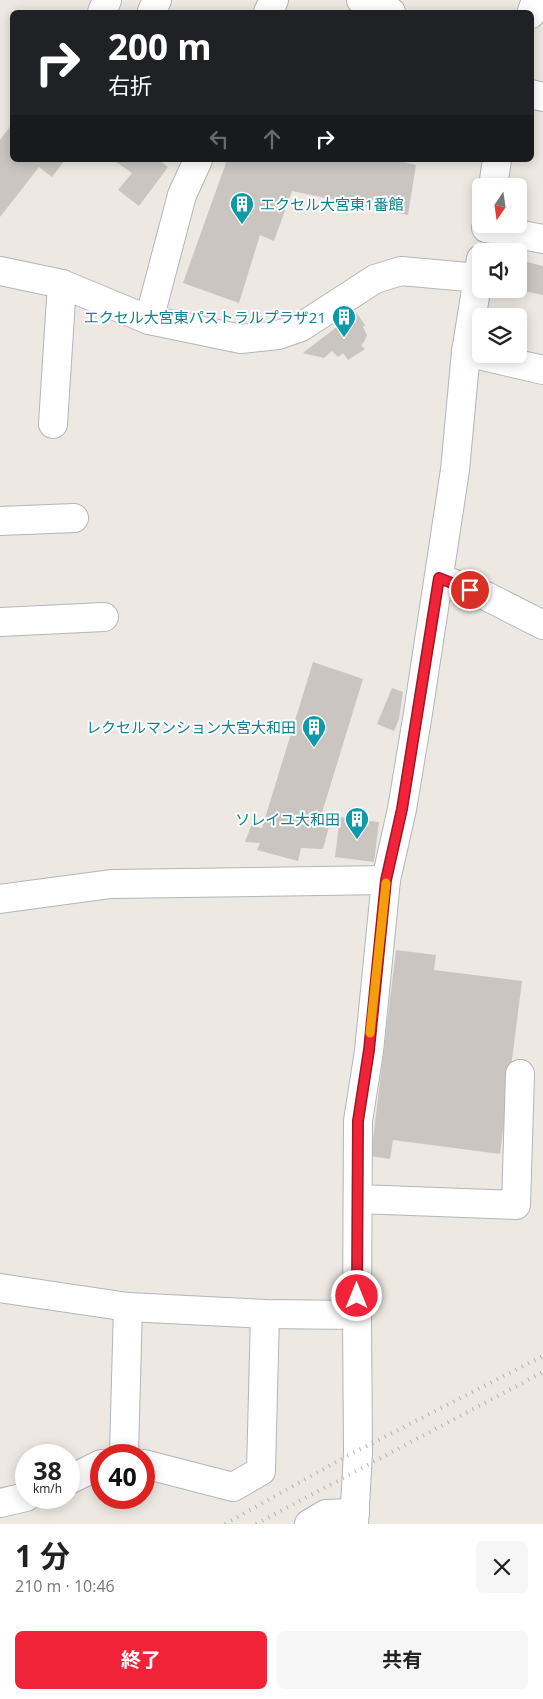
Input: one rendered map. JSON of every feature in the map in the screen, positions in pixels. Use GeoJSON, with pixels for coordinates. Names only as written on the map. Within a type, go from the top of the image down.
{"type":"FeatureCollection","features":[{"type":"Feature","properties":{"kind":"street"},"geometry":{"type":"LineString","coordinates":[[361,0],[386,10]]}},
{"type":"Feature","properties":{"kind":"street"},"geometry":{"type":"LineString","coordinates":[[149,320],[182,195],[197,162]]}},
{"type":"Feature","properties":{"kind":"street"},"geometry":{"type":"LineString","coordinates":[[494,178],[497,162]]}},
{"type":"Feature","properties":{"kind":"street"},"geometry":{"type":"LineString","coordinates":[[516,243],[543,239]]}},
{"type":"Feature","properties":{"kind":"street"},"geometry":{"type":"LineString","coordinates":[[0,271],[62,284],[149,320],[241,339],[278,335],[301,327],[375,279],[472,251]]}},
{"type":"Feature","properties":{"kind":"street"},"geometry":{"type":"LineString","coordinates":[[53,424],[62,284]]}},
{"type":"Feature","properties":{"kind":"street"},"geometry":{"type":"LineString","coordinates":[[309,1524],[326,1514],[354,1519],[358,1452],[358,1121],[369,1050],[386,880],[402,809],[439,578],[455,470],[466,352],[475,298]]}},
{"type":"Feature","properties":{"kind":"street"},"geometry":{"type":"LineString","coordinates":[[466,352],[543,370]]}},
{"type":"Feature","properties":{"kind":"street"},"geometry":{"type":"LineString","coordinates":[[0,521],[74,518]]}},
{"type":"Feature","properties":{"kind":"street"},"geometry":{"type":"LineString","coordinates":[[439,578],[486,596],[543,625]]}},
{"type":"Feature","properties":{"kind":"street"},"geometry":{"type":"LineString","coordinates":[[0,622],[104,617]]}},
{"type":"Feature","properties":{"kind":"street"},"geometry":{"type":"LineString","coordinates":[[0,899],[112,884],[386,880]]}},
{"type":"Feature","properties":{"kind":"street"},"geometry":{"type":"LineString","coordinates":[[358,1199],[516,1205],[520,1074]]}},
{"type":"Feature","properties":{"kind":"street"},"geometry":{"type":"LineString","coordinates":[[0,1288],[128,1307],[265,1314],[357,1315]]}},
{"type":"Feature","properties":{"kind":"street"},"geometry":{"type":"LineString","coordinates":[[123,1444],[128,1307]]}},
{"type":"Feature","properties":{"kind":"street"},"geometry":{"type":"LineString","coordinates":[[155,1466],[233,1487],[261,1471],[265,1314]]}},
{"type":"Feature","properties":{"kind":"street"},"geometry":{"type":"LineString","coordinates":[[0,1503],[15,1500]]}},
{"type":"Feature","properties":{"kind":"building"},"geometry":{"type":"Polygon","coordinates":[[[10,127],[10,162],[63,162],[52,177],[39,167],[0,217],[0,140],[10,127]]]}},
{"type":"Feature","properties":{"kind":"building"},"geometry":{"type":"Polygon","coordinates":[[[116,162],[162,162],[168,167],[139,206],[118,190],[132,173],[116,162]]]}},
{"type":"Feature","properties":{"kind":"building","name":"エクセル大宮東1番館"},"geometry":{"type":"Polygon","coordinates":[[[226,162],[403,162],[416,165],[408,215],[292,191],[274,241],[260,235],[239,303],[183,283],[226,162]]]}},
{"type":"Feature","properties":{"kind":"building"},"geometry":{"type":"Polygon","coordinates":[[[527,262],[543,266],[543,295],[527,292],[527,262]]]}},
{"type":"Feature","properties":{"kind":"building","name":"エクセル大宮東パストラルプラザ21"},"geometry":{"type":"Polygon","coordinates":[[[356,312],[365,325],[363,327],[367,335],[361,345],[365,349],[348,360],[343,353],[338,357],[332,351],[324,358],[303,353],[356,312]]]}},
{"type":"Feature","properties":{"kind":"building","name":"レクセルマンション大宮大和田"},"geometry":{"type":"Polygon","coordinates":[[[313,662],[363,679],[321,816],[331,819],[323,849],[301,848],[298,861],[257,850],[260,843],[245,842],[251,826],[262,828],[313,662]]]}},
{"type":"Feature","properties":{"kind":"building"},"geometry":{"type":"Polygon","coordinates":[[[392,688],[403,692],[399,719],[394,731],[377,724],[392,688]]]}},
{"type":"Feature","properties":{"kind":"building","name":"ソレイユ大和田"},"geometry":{"type":"Polygon","coordinates":[[[340,817],[379,822],[374,862],[335,857],[340,817]]]}},
{"type":"Feature","properties":{"kind":"building"},"geometry":{"type":"Polygon","coordinates":[[[396,950],[436,955],[434,970],[522,981],[500,1154],[393,1140],[390,1159],[371,1156],[396,950]]]}},
{"type":"Feature","properties":{"kind":"railway"},"geometry":{"type":"LineString","coordinates":[[225,1524],[345,1457],[543,1356]]}},
{"type":"Feature","properties":{"kind":"railway"},"geometry":{"type":"LineString","coordinates":[[256,1524],[543,1372]]}},
{"type":"Feature","properties":{"kind":"slow traffic"},"geometry":{"type":"LineString","coordinates":[[370,1033],[386,883]]}},
{"type":"Feature","properties":{"kind":"place","name":"エクセル大宮東1番館"},"geometry":{"type":"Point","coordinates":[242,225]}},
{"type":"Feature","properties":{"kind":"place","name":"エクセル大宮東パストラルプラザ21"},"geometry":{"type":"Point","coordinates":[344,338]}},
{"type":"Feature","properties":{"kind":"place","name":"レクセルマンション大宮大和田"},"geometry":{"type":"Point","coordinates":[314,748]}},
{"type":"Feature","properties":{"kind":"place","name":"ソレイユ大和田"},"geometry":{"type":"Point","coordinates":[357,840]}},
{"type":"Feature","properties":{"kind":"route"},"geometry":{"type":"LineString","coordinates":[[357,1296],[358,1121],[369,1050],[386,880],[402,809],[439,578],[470,590]]}}]}
